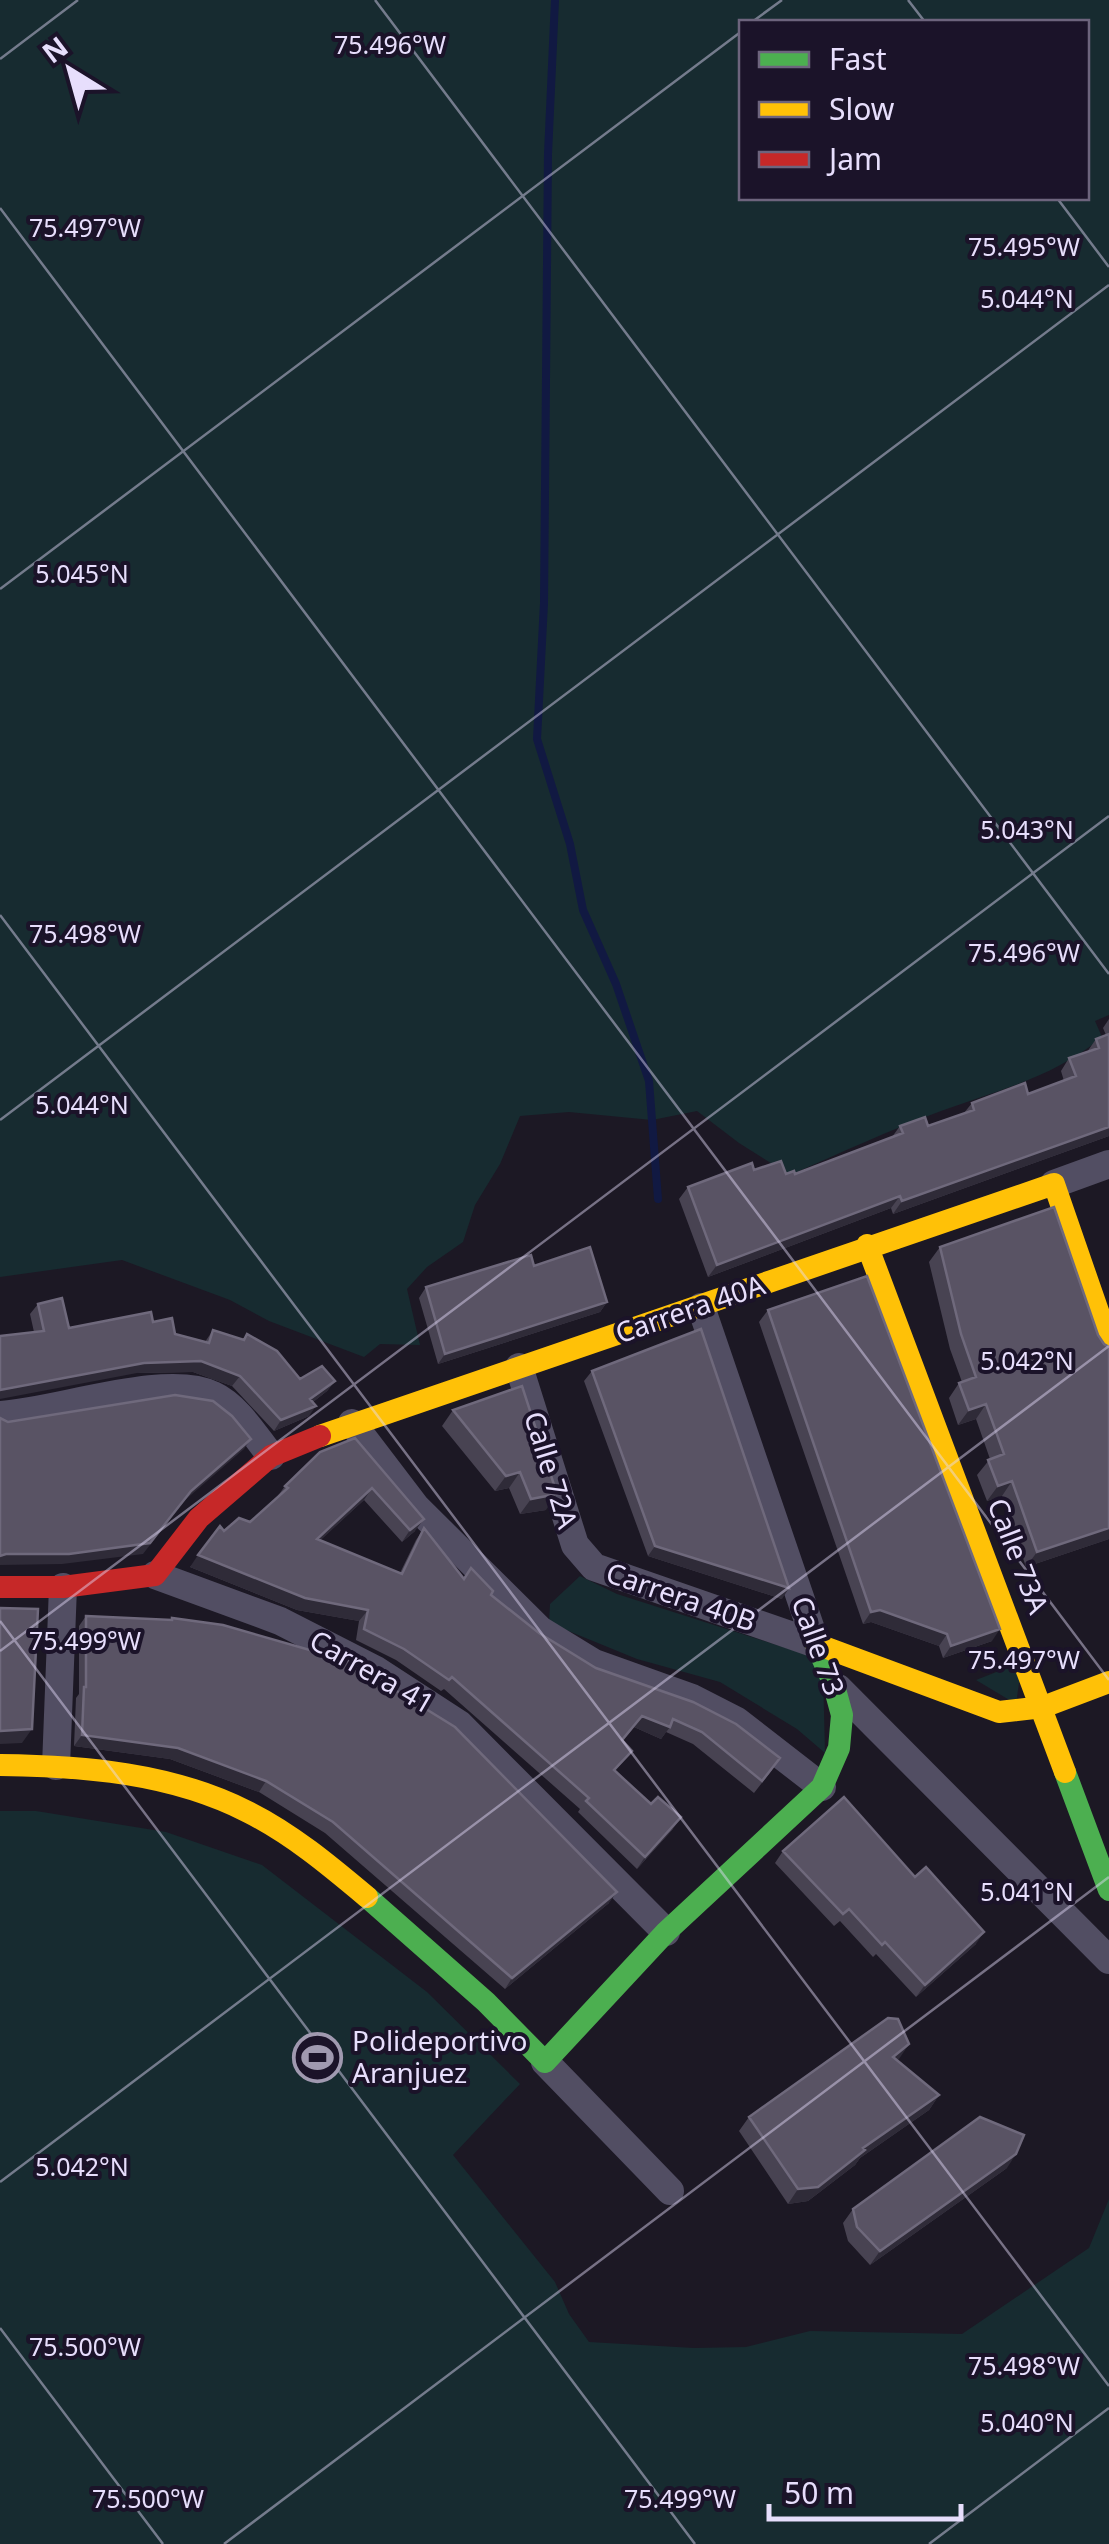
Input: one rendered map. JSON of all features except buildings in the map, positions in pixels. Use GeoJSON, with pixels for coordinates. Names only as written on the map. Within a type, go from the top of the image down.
{"type":"FeatureCollection","features":[{"type":"Feature","properties":{"kind":"street","name":"Carrera 40A"},"geometry":{"type":"LineString","coordinates":[[155,1574],[200,1518],[272,1456],[352,1423],[701,1307],[868,1245],[1109,1164]]}},
{"type":"Feature","properties":{"kind":"street"},"geometry":{"type":"LineString","coordinates":[[1054,1184],[1109,1343]]}},
{"type":"Feature","properties":{"kind":"street","name":"Calle 73A"},"geometry":{"type":"LineString","coordinates":[[868,1245],[1109,1890]]}},
{"type":"Feature","properties":{"kind":"street","name":"Calle 73"},"geometry":{"type":"LineString","coordinates":[[545,2062],[666,1932],[822,1787],[839,1756],[842,1723],[838,1688],[816,1644],[701,1307]]}},
{"type":"Feature","properties":{"kind":"street","name":"Calle 72A"},"geometry":{"type":"LineString","coordinates":[[519,1367],[575,1545],[594,1567]]}},
{"type":"Feature","properties":{"kind":"street"},"geometry":{"type":"LineString","coordinates":[[0,1415],[180,1386],[213,1395],[236,1413],[272,1456]]}},
{"type":"Feature","properties":{"kind":"street"},"geometry":{"type":"LineString","coordinates":[[352,1423],[416,1507],[540,1630],[594,1663],[692,1698],[737,1720],[822,1787]]}},
{"type":"Feature","properties":{"kind":"street","name":"Carrera 40B"},"geometry":{"type":"LineString","coordinates":[[594,1567],[998,1712],[1043,1707],[1109,1682]]}},
{"type":"Feature","properties":{"kind":"street","name":"Carrera 41"},"geometry":{"type":"LineString","coordinates":[[0,1587],[63,1586],[155,1574],[280,1620],[376,1670],[459,1724],[666,1932]]}},
{"type":"Feature","properties":{"kind":"street"},"geometry":{"type":"LineString","coordinates":[[56,1766],[63,1586]]}},
{"type":"Feature","properties":{"kind":"street"},"geometry":{"type":"LineString","coordinates":[[838,1688],[1109,1960]]}},
{"type":"Feature","properties":{"kind":"street"},"geometry":{"type":"LineString","coordinates":[[0,1765],[56,1766],[163,1780],[247,1811],[310,1850],[486,2002],[670,2191]]}},
{"type":"Feature","properties":{"kind":"green space"},"geometry":{"type":"Polygon","coordinates":[[[0,0],[1109,0],[1109,1015],[1095,1021],[1102,1037],[1045,1072],[903,1126],[790,1175],[697,1111],[652,1120],[569,1112],[520,1116],[500,1164],[475,1205],[463,1242],[427,1267],[407,1289],[420,1345],[380,1344],[364,1357],[269,1321],[230,1300],[122,1260],[0,1277],[0,0]]]}},
{"type":"Feature","properties":{"kind":"green space"},"geometry":{"type":"Polygon","coordinates":[[[580,1576],[617,1594],[811,1656],[823,1670],[825,1753],[797,1729],[720,1682],[637,1659],[549,1623],[550,1604],[580,1576]]]}},
{"type":"Feature","properties":{"kind":"green space"},"geometry":{"type":"Polygon","coordinates":[[[1022,1662],[1016,1704],[976,1680],[1022,1662]]]}},
{"type":"Feature","properties":{"kind":"green space"},"geometry":{"type":"Polygon","coordinates":[[[0,1811],[36,1811],[166,1832],[262,1865],[427,1992],[520,2084],[453,2155],[555,2282],[569,2314],[589,2342],[746,2347],[810,2331],[962,2334],[1089,2248],[1109,2199],[1109,2544],[0,2544],[0,1811]]]}},
{"type":"Feature","properties":{"kind":"waterway"},"geometry":{"type":"LineString","coordinates":[[555,0],[548,154],[544,603],[537,739],[570,844],[583,910],[616,984],[649,1081],[658,1199]]}},
{"type":"Feature","properties":{"kind":"traffic: fast"},"geometry":{"type":"LineString","coordinates":[[367,1897],[486,2002],[545,2062],[666,1932],[822,1787],[839,1748],[842,1715],[816,1644]]}},
{"type":"Feature","properties":{"kind":"traffic: fast"},"geometry":{"type":"LineString","coordinates":[[1065,1772],[1109,1890]]}},
{"type":"Feature","properties":{"kind":"traffic: slow"},"geometry":{"type":"LineString","coordinates":[[320,1436],[1054,1184],[1109,1343]]}},
{"type":"Feature","properties":{"kind":"traffic: slow"},"geometry":{"type":"LineString","coordinates":[[867,1245],[1065,1772]]}},
{"type":"Feature","properties":{"kind":"traffic: slow"},"geometry":{"type":"LineString","coordinates":[[816,1644],[999,1712],[1043,1707],[1109,1682]]}},
{"type":"Feature","properties":{"kind":"traffic: slow"},"geometry":{"type":"LineString","coordinates":[[0,1765],[127,1774],[189,1788],[280,1830],[367,1897]]}},
{"type":"Feature","properties":{"kind":"traffic: jam"},"geometry":{"type":"LineString","coordinates":[[0,1587],[63,1587],[155,1575],[199,1518],[271,1456],[320,1436]]}},
{"type":"Feature","properties":{"kind":"place","name":"Polideportivo Aranjuez"},"geometry":{"type":"Point","coordinates":[317,2057]}}]}
